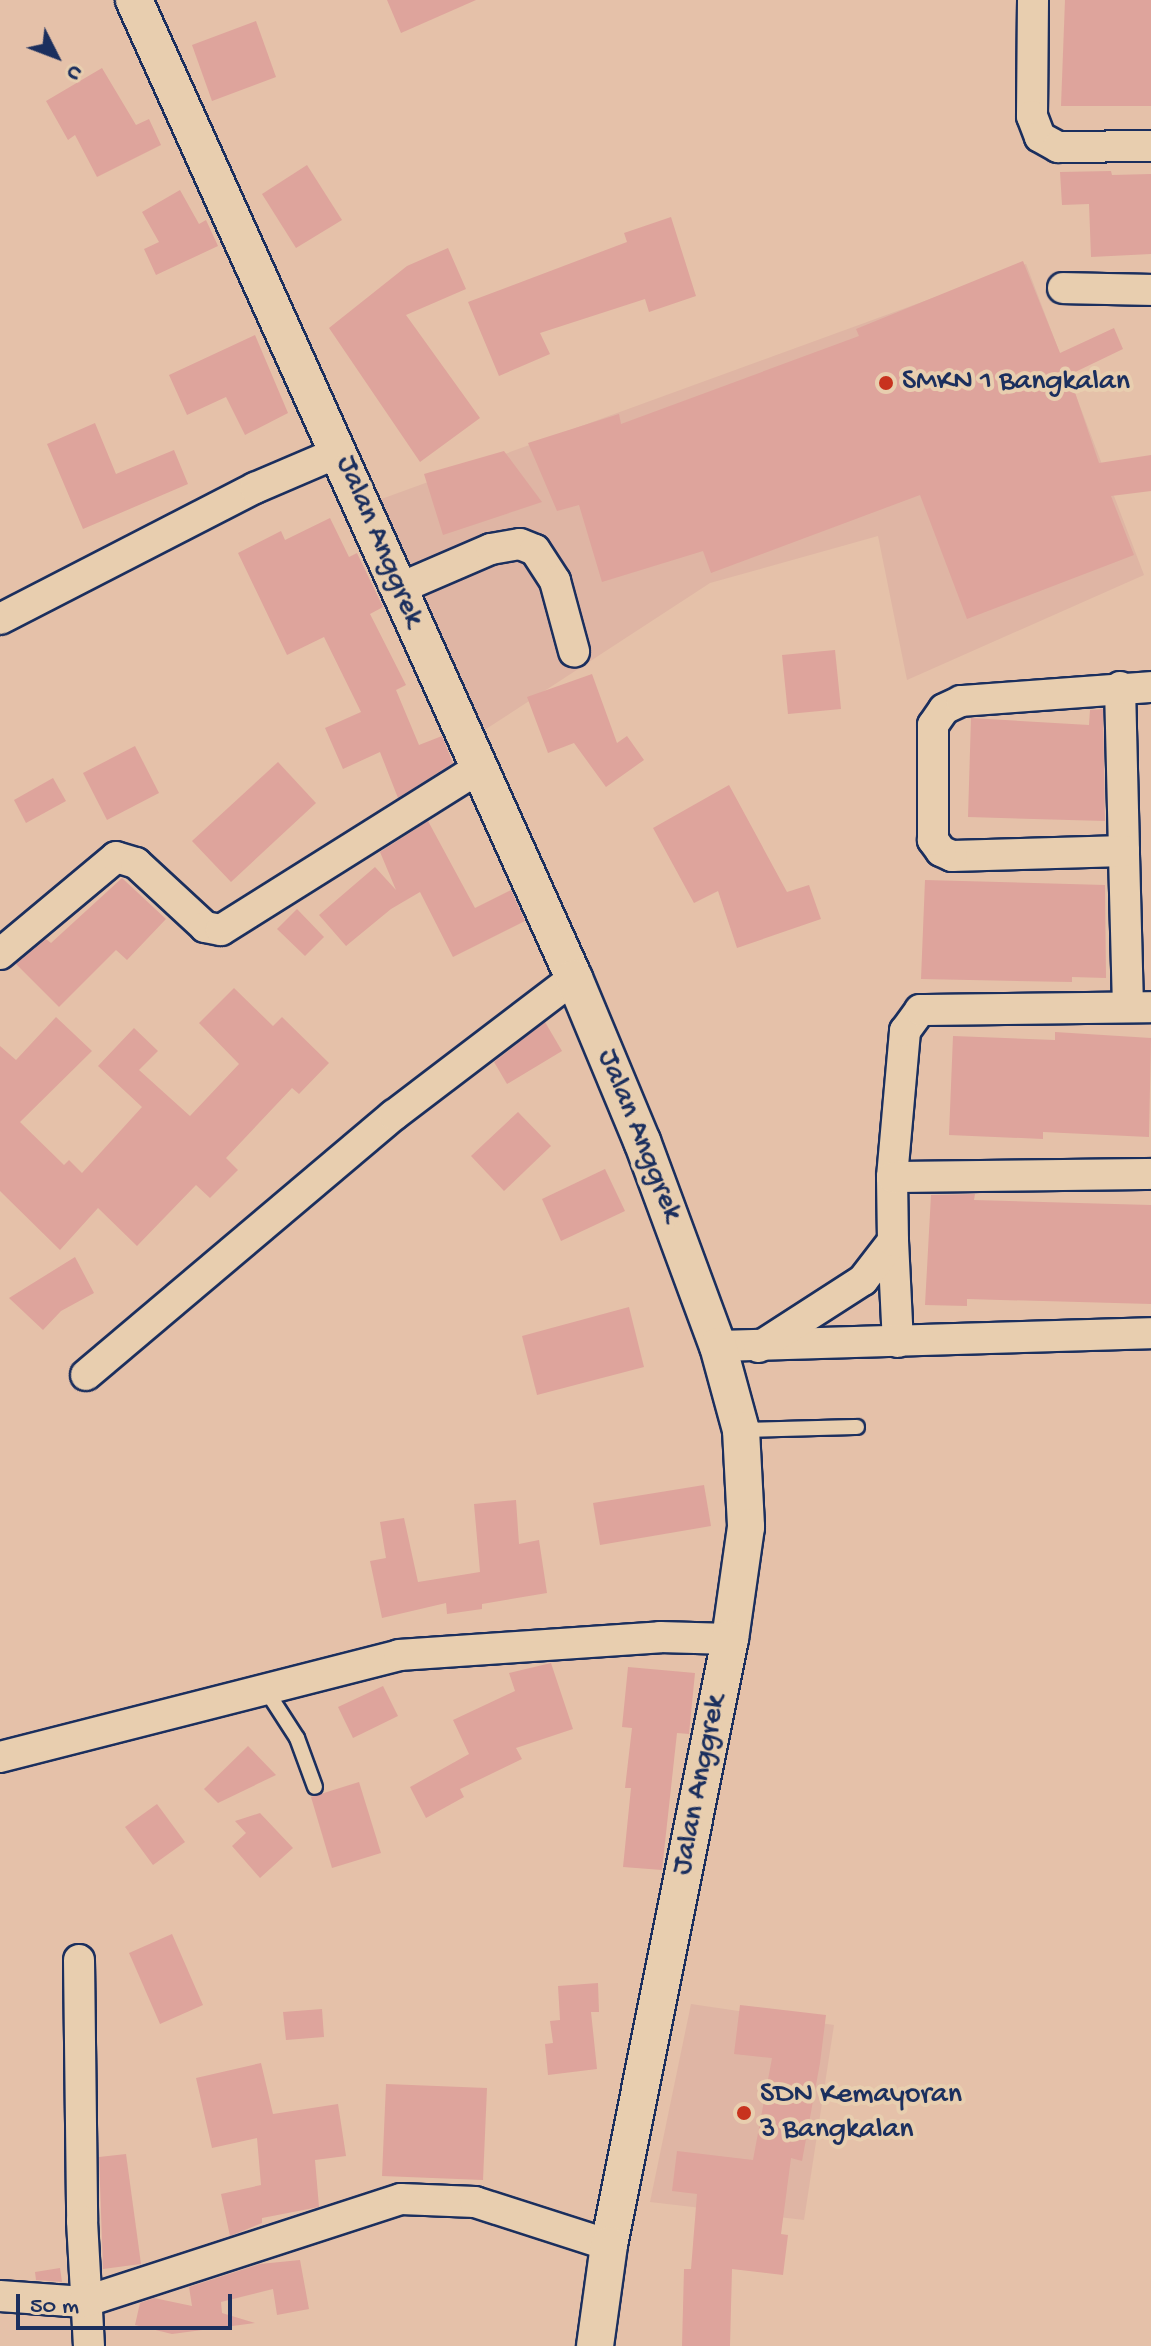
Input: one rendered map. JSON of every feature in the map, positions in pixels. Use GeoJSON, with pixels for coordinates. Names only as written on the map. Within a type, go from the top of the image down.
{"type":"FeatureCollection","features":[{"type":"Feature","properties":{"kind":"street","name":"Jalan Anggrek"},"geometry":{"type":"LineString","coordinates":[[134,0],[339,452],[476,770],[574,978],[642,1141],[718,1346],[741,1430],[746,1527],[730,1639],[609,2245],[595,2346]]}},
{"type":"Feature","properties":{"kind":"street"},"geometry":{"type":"LineString","coordinates":[[1033,0],[1032,116],[1040,137],[1058,147],[1151,146]]}},
{"type":"Feature","properties":{"kind":"street"},"geometry":{"type":"LineString","coordinates":[[1063,288],[1151,290]]}},
{"type":"Feature","properties":{"kind":"street"},"geometry":{"type":"LineString","coordinates":[[0,619],[255,488],[339,452]]}},
{"type":"Feature","properties":{"kind":"street"},"geometry":{"type":"LineString","coordinates":[[398,589],[491,549],[520,544],[535,550],[555,581],[574,651]]}},
{"type":"Feature","properties":{"kind":"street"},"geometry":{"type":"LineString","coordinates":[[898,1342],[892,1177],[905,1031],[914,1015],[927,1009],[1139,1007],[1124,851],[1120,687]]}},
{"type":"Feature","properties":{"kind":"street"},"geometry":{"type":"LineString","coordinates":[[1124,851],[952,856],[933,840],[933,725],[944,709],[961,701],[1151,687]]}},
{"type":"Feature","properties":{"kind":"street"},"geometry":{"type":"LineString","coordinates":[[0,954],[116,857],[136,863],[205,927],[221,930],[476,770]]}},
{"type":"Feature","properties":{"kind":"street"},"geometry":{"type":"LineString","coordinates":[[86,1375],[381,1125],[574,978]]}},
{"type":"Feature","properties":{"kind":"street"},"geometry":{"type":"LineString","coordinates":[[892,1177],[1151,1174]]}},
{"type":"Feature","properties":{"kind":"street"},"geometry":{"type":"LineString","coordinates":[[759,1347],[863,1280],[893,1241]]}},
{"type":"Feature","properties":{"kind":"street"},"geometry":{"type":"LineString","coordinates":[[718,1346],[1151,1333]]}},
{"type":"Feature","properties":{"kind":"street"},"geometry":{"type":"LineString","coordinates":[[0,1757],[357,1662],[442,1650],[660,1637],[730,1639]]}},
{"type":"Feature","properties":{"kind":"street"},"geometry":{"type":"LineString","coordinates":[[79,1960],[84,2302],[89,2346]]}},
{"type":"Feature","properties":{"kind":"street"},"geometry":{"type":"LineString","coordinates":[[0,2296],[84,2302],[401,2199],[475,2202],[609,2245]]}},
{"type":"Feature","properties":{"kind":"lane"},"geometry":{"type":"LineString","coordinates":[[741,1430],[857,1427]]}},
{"type":"Feature","properties":{"kind":"lane"},"geometry":{"type":"LineString","coordinates":[[264,1687],[297,1738],[315,1787]]}},
{"type":"Feature","properties":{"kind":"shaded area","name":"SMKN 1 Bangkalan"},"geometry":{"type":"Polygon","coordinates":[[[1026,264],[1144,575],[907,680],[878,536],[710,583],[483,731],[376,501],[1026,264]]]}},
{"type":"Feature","properties":{"kind":"shaded area","name":"SDN Kemayoran 3 Bangkalan"},"geometry":{"type":"Polygon","coordinates":[[[691,2004],[834,2025],[804,2220],[650,2202],[691,2004]]]}},
{"type":"Feature","properties":{"kind":"building"},"geometry":{"type":"Polygon","coordinates":[[[387,0],[476,0],[401,33],[387,0]]]}},
{"type":"Feature","properties":{"kind":"building"},"geometry":{"type":"Polygon","coordinates":[[[1065,0],[1151,0],[1151,106],[1061,106],[1065,0]]]}},
{"type":"Feature","properties":{"kind":"building"},"geometry":{"type":"Polygon","coordinates":[[[256,21],[276,77],[212,101],[192,45],[256,21]]]}},
{"type":"Feature","properties":{"kind":"building"},"geometry":{"type":"Polygon","coordinates":[[[102,68],[136,125],[149,119],[161,145],[97,177],[75,135],[68,140],[46,101],[102,68]]]}},
{"type":"Feature","properties":{"kind":"building"},"geometry":{"type":"Polygon","coordinates":[[[307,165],[342,220],[296,248],[262,194],[307,165]]]}},
{"type":"Feature","properties":{"kind":"building"},"geometry":{"type":"Polygon","coordinates":[[[1111,171],[1112,175],[1151,174],[1151,254],[1091,257],[1089,204],[1062,205],[1060,172],[1111,171]]]}},
{"type":"Feature","properties":{"kind":"building"},"geometry":{"type":"Polygon","coordinates":[[[180,190],[199,224],[206,220],[218,246],[156,275],[144,249],[159,242],[142,212],[180,190]]]}},
{"type":"Feature","properties":{"kind":"building"},"geometry":{"type":"Polygon","coordinates":[[[671,217],[696,296],[649,312],[645,299],[540,333],[550,354],[499,376],[468,302],[627,242],[624,233],[671,217]]]}},
{"type":"Feature","properties":{"kind":"building"},"geometry":{"type":"Polygon","coordinates":[[[448,248],[466,289],[406,315],[480,418],[420,462],[329,328],[407,266],[448,248]]]}},
{"type":"Feature","properties":{"kind":"building","name":"SMKN 1 Bangkalan"},"geometry":{"type":"Polygon","coordinates":[[[1023,261],[1060,353],[1114,328],[1123,349],[1069,375],[1099,463],[1151,455],[1151,491],[1111,496],[1134,555],[967,619],[920,495],[711,573],[703,551],[602,582],[579,505],[557,511],[528,443],[619,414],[621,424],[859,336],[856,329],[1023,261]]]}},
{"type":"Feature","properties":{"kind":"building"},"geometry":{"type":"Polygon","coordinates":[[[255,335],[288,413],[245,435],[226,397],[187,415],[169,375],[255,335]]]}},
{"type":"Feature","properties":{"kind":"building"},"geometry":{"type":"Polygon","coordinates":[[[95,423],[116,474],[174,450],[188,484],[83,529],[47,444],[95,423]]]}},
{"type":"Feature","properties":{"kind":"building"},"geometry":{"type":"Polygon","coordinates":[[[504,451],[542,502],[443,535],[424,474],[504,451]]]}},
{"type":"Feature","properties":{"kind":"building"},"geometry":{"type":"Polygon","coordinates":[[[330,518],[349,557],[357,553],[383,607],[370,614],[406,685],[396,690],[419,745],[442,736],[453,763],[398,798],[380,752],[343,769],[325,728],[361,712],[324,637],[287,655],[238,553],[281,531],[285,540],[330,518]]]}},
{"type":"Feature","properties":{"kind":"building"},"geometry":{"type":"Polygon","coordinates":[[[835,650],[841,709],[788,714],[782,655],[835,650]]]}},
{"type":"Feature","properties":{"kind":"building"},"geometry":{"type":"Polygon","coordinates":[[[592,674],[617,743],[627,736],[644,760],[606,787],[574,743],[548,753],[527,697],[592,674]]]}},
{"type":"Feature","properties":{"kind":"building"},"geometry":{"type":"Polygon","coordinates":[[[1103,709],[1105,821],[968,817],[971,718],[1089,725],[1090,710],[1103,709]]]}},
{"type":"Feature","properties":{"kind":"building"},"geometry":{"type":"Polygon","coordinates":[[[135,746],[159,793],[107,820],[83,773],[135,746]]]}},
{"type":"Feature","properties":{"kind":"building"},"geometry":{"type":"Polygon","coordinates":[[[278,762],[316,803],[231,882],[192,841],[278,762]]]}},
{"type":"Feature","properties":{"kind":"building"},"geometry":{"type":"Polygon","coordinates":[[[53,778],[66,801],[26,823],[14,800],[53,778]]]}},
{"type":"Feature","properties":{"kind":"building"},"geometry":{"type":"Polygon","coordinates":[[[729,785],[787,892],[809,885],[821,919],[737,948],[718,891],[694,903],[653,828],[729,785]]]}},
{"type":"Feature","properties":{"kind":"building"},"geometry":{"type":"Polygon","coordinates":[[[428,821],[475,908],[511,890],[525,921],[453,957],[420,892],[391,909],[346,946],[319,915],[375,867],[396,890],[380,852],[428,821]]]}},
{"type":"Feature","properties":{"kind":"building"},"geometry":{"type":"Polygon","coordinates":[[[122,878],[166,919],[127,960],[116,950],[59,1007],[16,964],[46,939],[51,943],[122,878]]]}},
{"type":"Feature","properties":{"kind":"building"},"geometry":{"type":"Polygon","coordinates":[[[925,880],[1105,885],[1106,978],[1072,977],[1072,982],[921,979],[925,880]]]}},
{"type":"Feature","properties":{"kind":"building"},"geometry":{"type":"Polygon","coordinates":[[[297,909],[324,937],[305,956],[277,929],[297,909]]]}},
{"type":"Feature","properties":{"kind":"building"},"geometry":{"type":"Polygon","coordinates":[[[234,988],[273,1026],[282,1017],[329,1063],[299,1094],[292,1088],[226,1158],[238,1170],[210,1198],[196,1185],[137,1246],[98,1208],[60,1250],[0,1191],[0,1046],[16,1060],[56,1017],[92,1051],[20,1122],[64,1165],[69,1160],[82,1173],[142,1107],[98,1066],[134,1028],[158,1051],[139,1070],[190,1116],[239,1064],[199,1023],[234,988]]]}},
{"type":"Feature","properties":{"kind":"building"},"geometry":{"type":"Polygon","coordinates":[[[545,1022],[562,1051],[507,1084],[494,1062],[545,1022]]]}},
{"type":"Feature","properties":{"kind":"building"},"geometry":{"type":"Polygon","coordinates":[[[1055,1032],[1151,1038],[1149,1137],[1043,1132],[1043,1139],[949,1135],[953,1036],[1055,1040],[1055,1032]]]}},
{"type":"Feature","properties":{"kind":"building"},"geometry":{"type":"Polygon","coordinates":[[[518,1112],[551,1146],[504,1191],[471,1156],[518,1112]]]}},
{"type":"Feature","properties":{"kind":"building"},"geometry":{"type":"Polygon","coordinates":[[[605,1169],[625,1211],[561,1241],[542,1199],[605,1169]]]}},
{"type":"Feature","properties":{"kind":"building"},"geometry":{"type":"Polygon","coordinates":[[[975,1194],[974,1200],[1151,1205],[1151,1304],[967,1299],[967,1306],[925,1305],[931,1195],[975,1194]]]}},
{"type":"Feature","properties":{"kind":"building"},"geometry":{"type":"Polygon","coordinates":[[[75,1257],[94,1293],[61,1311],[43,1330],[9,1298],[75,1257]]]}},
{"type":"Feature","properties":{"kind":"building"},"geometry":{"type":"Polygon","coordinates":[[[629,1307],[644,1367],[537,1395],[522,1336],[629,1307]]]}},
{"type":"Feature","properties":{"kind":"building"},"geometry":{"type":"Polygon","coordinates":[[[704,1485],[711,1526],[600,1545],[593,1503],[704,1485]]]}},
{"type":"Feature","properties":{"kind":"building"},"geometry":{"type":"Polygon","coordinates":[[[516,1500],[519,1544],[539,1540],[547,1593],[482,1604],[482,1609],[447,1614],[446,1603],[382,1618],[370,1561],[386,1558],[380,1522],[404,1518],[418,1582],[480,1572],[474,1504],[516,1500]]]}},
{"type":"Feature","properties":{"kind":"building"},"geometry":{"type":"Polygon","coordinates":[[[551,1663],[573,1729],[516,1748],[522,1759],[460,1789],[464,1797],[426,1818],[410,1787],[469,1754],[453,1720],[515,1691],[509,1673],[551,1663]]]}},
{"type":"Feature","properties":{"kind":"building"},"geometry":{"type":"Polygon","coordinates":[[[628,1667],[695,1673],[689,1734],[677,1733],[662,1870],[623,1867],[631,1788],[625,1788],[632,1728],[622,1727],[628,1667]]]}},
{"type":"Feature","properties":{"kind":"building"},"geometry":{"type":"Polygon","coordinates":[[[383,1686],[398,1716],[353,1738],[338,1707],[383,1686]]]}},
{"type":"Feature","properties":{"kind":"building"},"geometry":{"type":"Polygon","coordinates":[[[248,1746],[276,1775],[218,1803],[204,1789],[248,1746]]]}},
{"type":"Feature","properties":{"kind":"building"},"geometry":{"type":"Polygon","coordinates":[[[359,1782],[381,1853],[332,1868],[311,1797],[359,1782]]]}},
{"type":"Feature","properties":{"kind":"building"},"geometry":{"type":"Polygon","coordinates":[[[157,1804],[185,1842],[153,1865],[125,1827],[157,1804]]]}},
{"type":"Feature","properties":{"kind":"building"},"geometry":{"type":"Polygon","coordinates":[[[260,1813],[293,1848],[260,1878],[232,1846],[246,1833],[235,1821],[260,1813]]]}},
{"type":"Feature","properties":{"kind":"building"},"geometry":{"type":"Polygon","coordinates":[[[172,1934],[203,2005],[160,2024],[129,1953],[172,1934]]]}},
{"type":"Feature","properties":{"kind":"building"},"geometry":{"type":"Polygon","coordinates":[[[598,1983],[599,2012],[591,2012],[597,2069],[548,2075],[545,2044],[553,2043],[550,2021],[560,2020],[558,1986],[598,1983]]]}},
{"type":"Feature","properties":{"kind":"building"},"geometry":{"type":"Polygon","coordinates":[[[740,2005],[826,2015],[820,2063],[802,2161],[791,2158],[781,2234],[788,2235],[783,2275],[732,2269],[730,2346],[682,2346],[684,2269],[691,2269],[697,2194],[672,2191],[677,2151],[753,2160],[772,2058],[734,2054],[740,2005]]]}},
{"type":"Feature","properties":{"kind":"building"},"geometry":{"type":"Polygon","coordinates":[[[322,2009],[324,2037],[286,2040],[283,2012],[322,2009]]]}},
{"type":"Feature","properties":{"kind":"building"},"geometry":{"type":"Polygon","coordinates":[[[261,2063],[273,2114],[338,2104],[346,2156],[315,2160],[319,2207],[262,2218],[262,2223],[230,2236],[221,2194],[261,2185],[257,2138],[212,2148],[196,2078],[261,2063]]]}},
{"type":"Feature","properties":{"kind":"building"},"geometry":{"type":"Polygon","coordinates":[[[386,2084],[487,2088],[483,2180],[382,2176],[386,2084]]]}},
{"type":"Feature","properties":{"kind":"building"},"geometry":{"type":"Polygon","coordinates":[[[126,2154],[141,2264],[103,2269],[99,2157],[126,2154]]]}},
{"type":"Feature","properties":{"kind":"building"},"geometry":{"type":"Polygon","coordinates":[[[300,2260],[309,2309],[277,2315],[273,2289],[221,2302],[222,2313],[255,2323],[172,2334],[135,2325],[140,2303],[154,2298],[192,2306],[189,2287],[260,2264],[300,2260]]]}},
{"type":"Feature","properties":{"kind":"building"},"geometry":{"type":"Polygon","coordinates":[[[60,2268],[62,2282],[36,2280],[35,2272],[60,2268]]]}},
{"type":"Feature","properties":{"kind":"place","name":"SMKN 1 Bangkalan"},"geometry":{"type":"Point","coordinates":[886,383]}},
{"type":"Feature","properties":{"kind":"place","name":"SDN Kemayoran 3 Bangkalan"},"geometry":{"type":"Point","coordinates":[744,2113]}}]}
